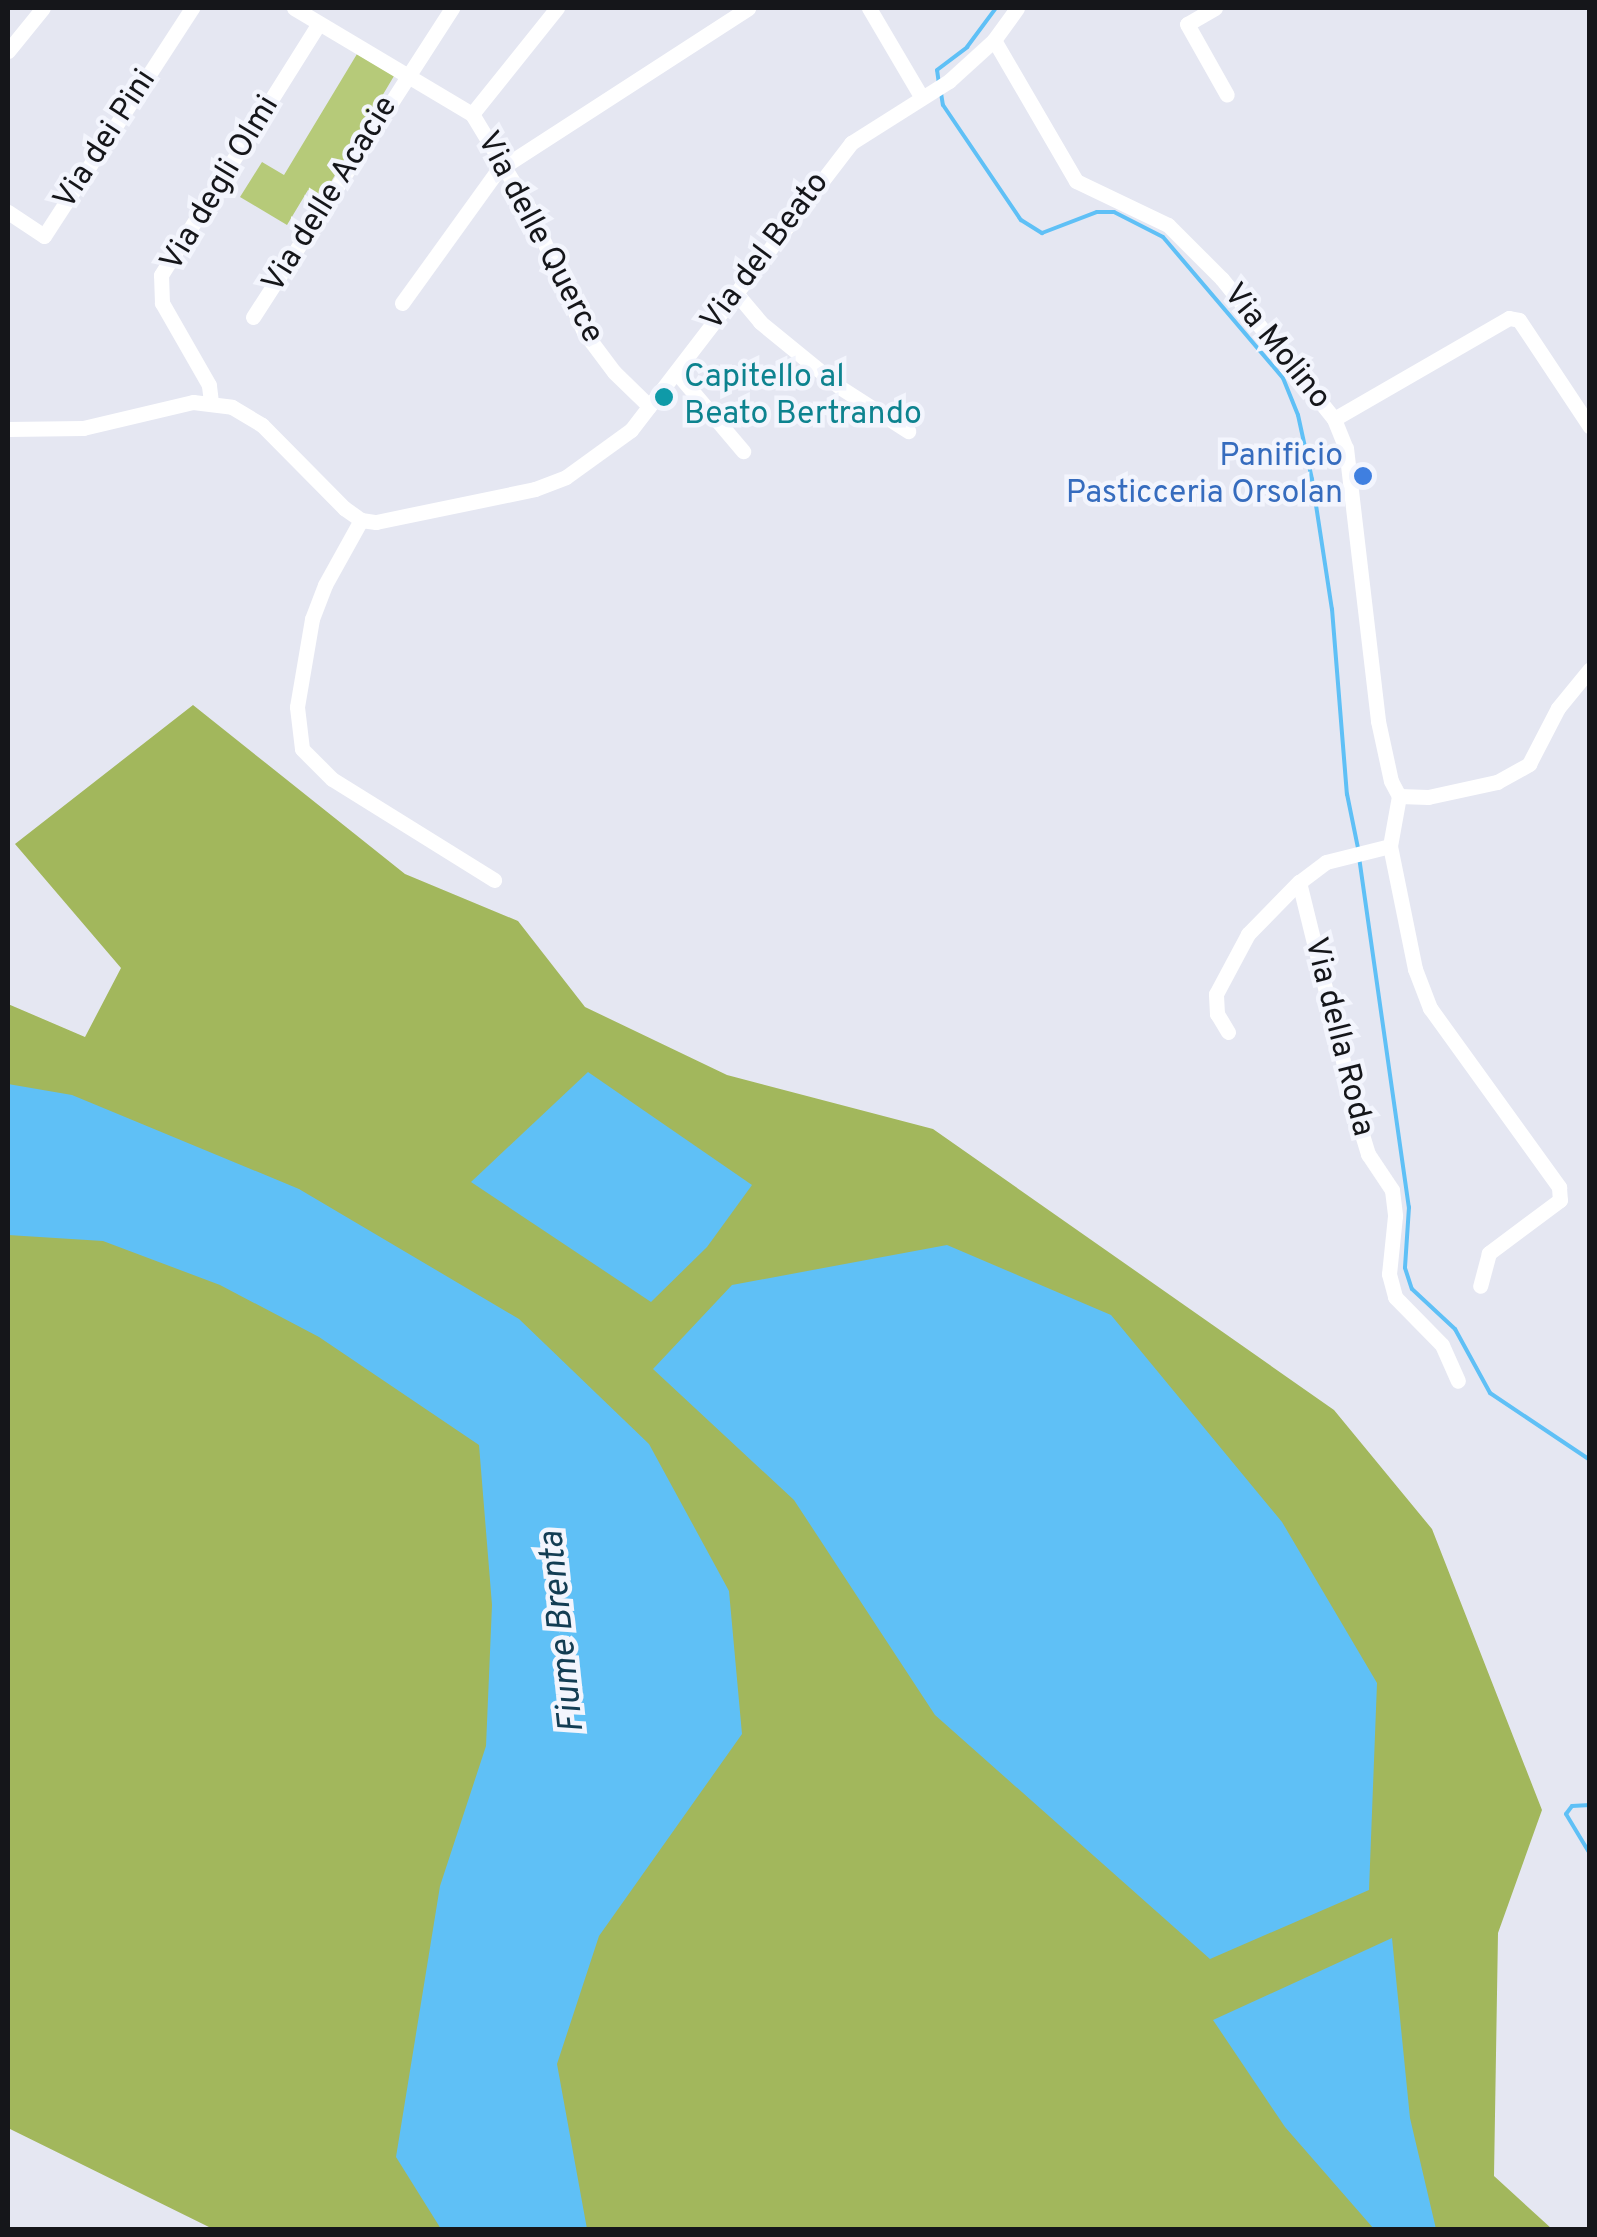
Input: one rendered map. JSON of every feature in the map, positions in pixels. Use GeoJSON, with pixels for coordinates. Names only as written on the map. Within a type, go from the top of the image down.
{"type":"FeatureCollection","features":[{"type":"Feature","properties":{"kind":"street"},"geometry":{"type":"LineString","coordinates":[[8,51],[43,8]]}},
{"type":"Feature","properties":{"kind":"street","name":"Via dei Pini"},"geometry":{"type":"LineString","coordinates":[[8,212],[44,236],[192,8]]}},
{"type":"Feature","properties":{"kind":"street"},"geometry":{"type":"LineString","coordinates":[[294,8],[408,72],[472,114],[557,8]]}},
{"type":"Feature","properties":{"kind":"street","name":"Via delle Acacie"},"geometry":{"type":"LineString","coordinates":[[254,317],[452,8]]}},
{"type":"Feature","properties":{"kind":"street"},"geometry":{"type":"LineString","coordinates":[[402,303],[482,188],[504,166],[748,8]]}},
{"type":"Feature","properties":{"kind":"street"},"geometry":{"type":"LineString","coordinates":[[869,8],[928,94]]}},
{"type":"Feature","properties":{"kind":"street","name":"Via del Beato"},"geometry":{"type":"LineString","coordinates":[[362,520],[398,521],[535,489],[566,478],[631,430],[851,143],[949,81],[994,40],[1017,8]]}},
{"type":"Feature","properties":{"kind":"street"},"geometry":{"type":"LineString","coordinates":[[1215,8],[1187,24],[1227,95]]}},
{"type":"Feature","properties":{"kind":"street","name":"Via degli Olmi"},"geometry":{"type":"LineString","coordinates":[[211,402],[209,385],[162,303],[161,275],[319,23]]}},
{"type":"Feature","properties":{"kind":"street","name":"Via Molino"},"geometry":{"type":"LineString","coordinates":[[994,40],[1076,181],[1168,224],[1222,279],[1334,419],[1346,448],[1376,707],[1391,781],[1399,796]]}},
{"type":"Feature","properties":{"kind":"street","name":"Via delle Querce"},"geometry":{"type":"LineString","coordinates":[[472,114],[528,208],[584,332],[614,372],[649,406]]}},
{"type":"Feature","properties":{"kind":"street"},"geometry":{"type":"LineString","coordinates":[[736,294],[760,322],[841,388],[908,432]]}},
{"type":"Feature","properties":{"kind":"street"},"geometry":{"type":"LineString","coordinates":[[1334,419],[1509,318],[1520,320],[1590,427]]}},
{"type":"Feature","properties":{"kind":"street"},"geometry":{"type":"LineString","coordinates":[[676,372],[743,451]]}},
{"type":"Feature","properties":{"kind":"street"},"geometry":{"type":"LineString","coordinates":[[8,429],[82,428],[211,402],[232,407],[262,425],[344,508],[362,520],[312,619],[297,708],[302,749],[332,779],[494,880]]}},
{"type":"Feature","properties":{"kind":"street"},"geometry":{"type":"LineString","coordinates":[[1480,1286],[1489,1252],[1560,1200],[1559,1187],[1425,998],[1390,846],[1399,796],[1428,796],[1497,782],[1529,764],[1558,708],[1590,669]]}},
{"type":"Feature","properties":{"kind":"street"},"geometry":{"type":"LineString","coordinates":[[1228,1032],[1217,1014],[1216,994],[1248,934],[1299,882],[1326,862],[1390,846]]}},
{"type":"Feature","properties":{"kind":"street","name":"Via della Roda"},"geometry":{"type":"LineString","coordinates":[[1299,882],[1357,1118],[1368,1154],[1392,1190],[1395,1216],[1389,1274],[1395,1297],[1442,1345],[1458,1381]]}},
{"type":"Feature","properties":{"kind":"green space"},"geometry":{"type":"Polygon","coordinates":[[[357,54],[394,76],[322,197],[308,190],[287,225],[240,197],[262,162],[284,175],[357,54]]]}},
{"type":"Feature","properties":{"kind":"green space"},"geometry":{"type":"Polygon","coordinates":[[[193,705],[405,874],[518,921],[585,1007],[727,1075],[933,1129],[1334,1410],[1432,1529],[1542,1810],[1498,1933],[1494,2176],[1552,2229],[213,2229],[8,2128],[8,1004],[85,1037],[121,968],[15,844],[193,705]]]}},
{"type":"Feature","properties":{"kind":"water"},"geometry":{"type":"Polygon","coordinates":[[[588,1072],[752,1185],[707,1247],[651,1302],[471,1182],[588,1072]]]}},
{"type":"Feature","properties":{"kind":"water","name":"Fiume Brenta"},"geometry":{"type":"Polygon","coordinates":[[[8,1084],[72,1095],[299,1189],[519,1319],[649,1444],[729,1591],[742,1734],[599,1936],[557,2064],[587,2229],[441,2229],[396,2157],[440,1886],[486,1746],[492,1605],[479,1445],[319,1337],[220,1285],[103,1241],[8,1235],[8,1084]]]}},
{"type":"Feature","properties":{"kind":"water"},"geometry":{"type":"Polygon","coordinates":[[[947,1245],[1111,1315],[1282,1522],[1377,1683],[1369,1890],[1210,1959],[935,1715],[794,1500],[653,1369],[732,1285],[947,1245]]]}},
{"type":"Feature","properties":{"kind":"water"},"geometry":{"type":"Polygon","coordinates":[[[1392,1938],[1410,2118],[1436,2229],[1374,2229],[1285,2127],[1213,2020],[1392,1938]]]}},
{"type":"Feature","properties":{"kind":"waterway"},"geometry":{"type":"LineString","coordinates":[[939,84],[937,70],[967,47],[996,8]]}},
{"type":"Feature","properties":{"kind":"waterway"},"geometry":{"type":"LineString","coordinates":[[941,93],[943,105],[1021,220],[1042,233],[1097,212],[1114,212],[1163,237],[1283,378],[1298,415],[1312,479],[1332,609],[1347,794],[1358,848]]}},
{"type":"Feature","properties":{"kind":"waterway"},"geometry":{"type":"LineString","coordinates":[[1359,857],[1409,1207],[1405,1268],[1412,1289],[1455,1329],[1490,1393],[1590,1460]]}},
{"type":"Feature","properties":{"kind":"waterway"},"geometry":{"type":"LineString","coordinates":[[1590,1805],[1572,1806],[1566,1814],[1590,1854]]}},
{"type":"Feature","properties":{"kind":"place","name":"Capitello al Beato Bertrando"},"geometry":{"type":"Point","coordinates":[664,397]}},
{"type":"Feature","properties":{"kind":"place","name":"Panificio Pasticceria Orsolan"},"geometry":{"type":"Point","coordinates":[1363,476]}}]}
